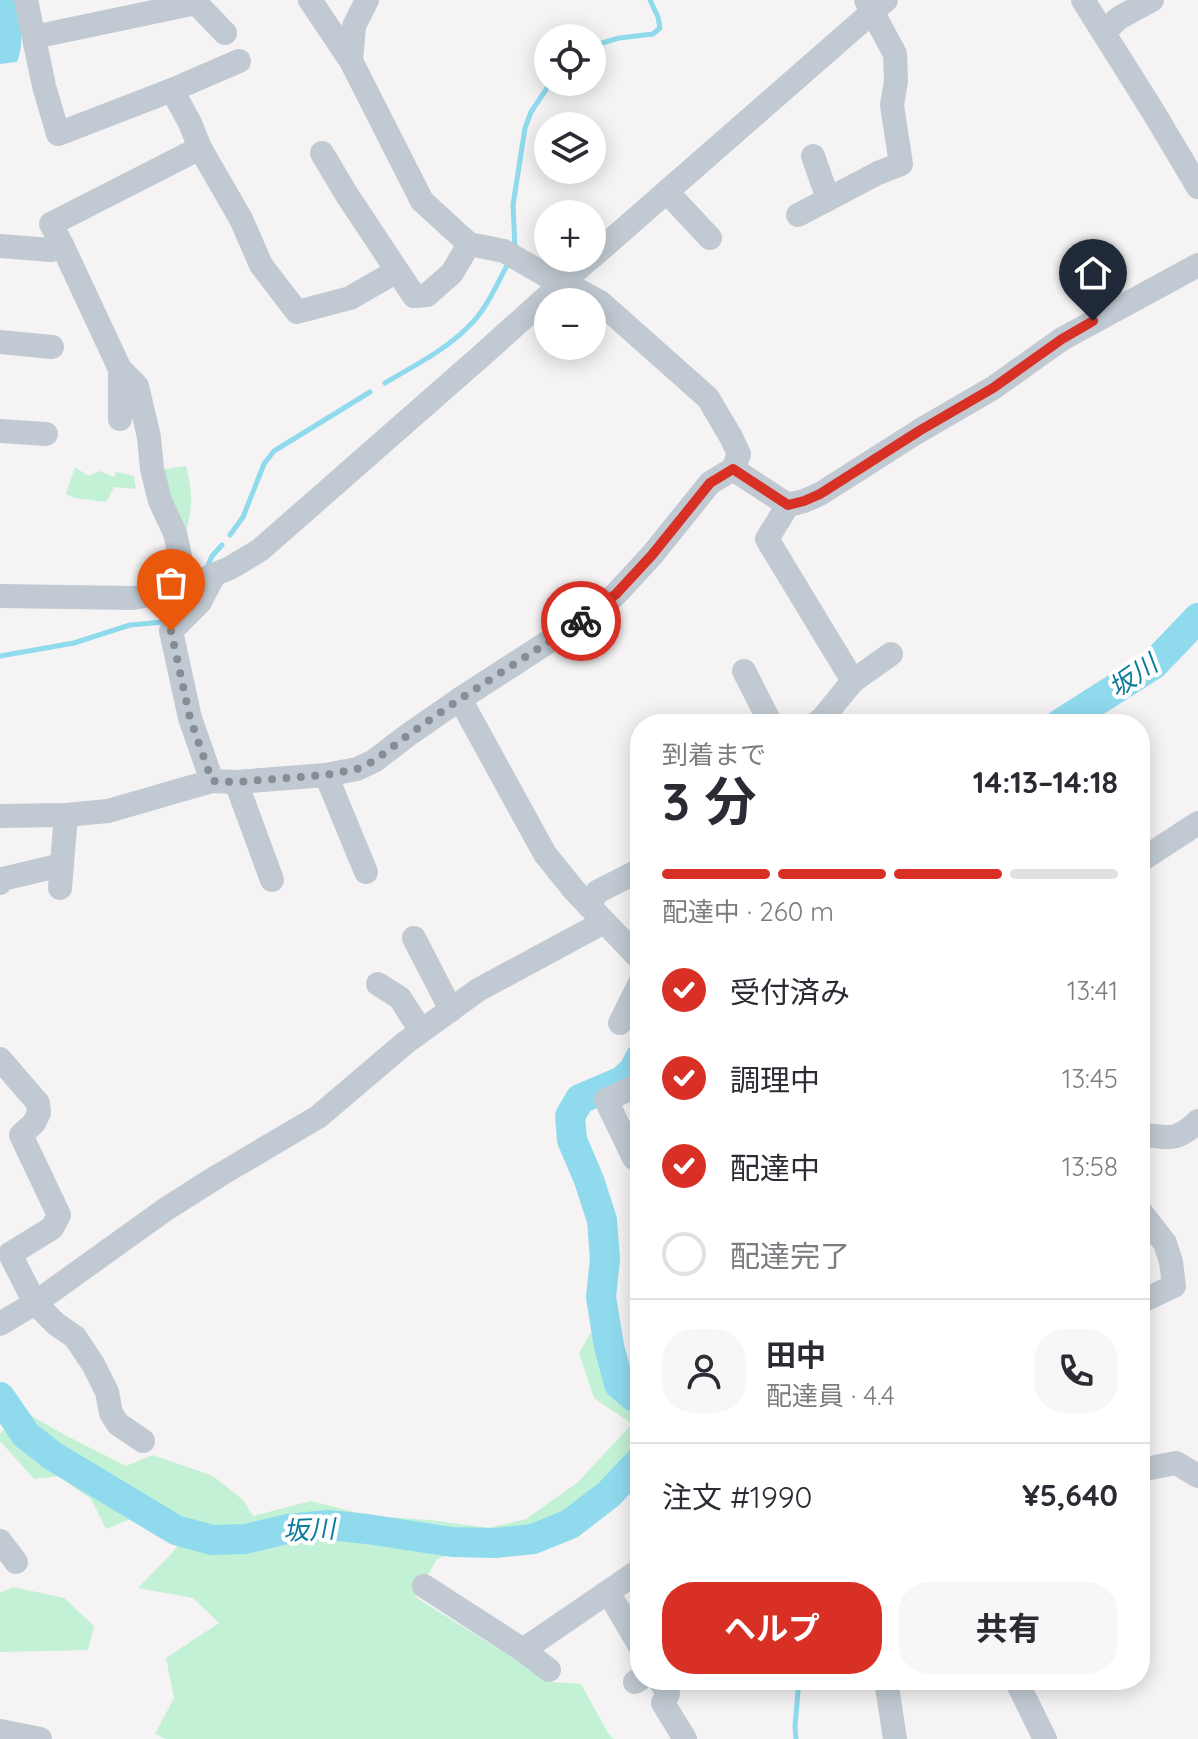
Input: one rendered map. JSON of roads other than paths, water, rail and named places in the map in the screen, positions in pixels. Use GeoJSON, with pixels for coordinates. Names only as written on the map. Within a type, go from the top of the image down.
{"type":"FeatureCollection","features":[{"type":"Feature","properties":{"kind":"street"},"geometry":{"type":"LineString","coordinates":[[26,0],[44,86],[58,134],[239,61]]}},
{"type":"Feature","properties":{"kind":"street"},"geometry":{"type":"LineString","coordinates":[[310,0],[351,61],[422,201],[469,244],[504,251],[574,288]]}},
{"type":"Feature","properties":{"kind":"street"},"geometry":{"type":"LineString","coordinates":[[351,61],[354,26],[367,0]]}},
{"type":"Feature","properties":{"kind":"street"},"geometry":{"type":"LineString","coordinates":[[1083,0],[1198,187]]}},
{"type":"Feature","properties":{"kind":"street"},"geometry":{"type":"LineString","coordinates":[[1104,32],[1119,18],[1152,0]]}},
{"type":"Feature","properties":{"kind":"street"},"geometry":{"type":"LineString","coordinates":[[34,37],[195,2],[225,33]]}},
{"type":"Feature","properties":{"kind":"street"},"geometry":{"type":"LineString","coordinates":[[606,245],[875,4],[895,54],[896,81],[892,105],[901,164],[798,215]]}},
{"type":"Feature","properties":{"kind":"street"},"geometry":{"type":"LineString","coordinates":[[172,90],[200,148],[241,219],[261,265],[297,312],[350,298],[397,271]]}},
{"type":"Feature","properties":{"kind":"street"},"geometry":{"type":"LineString","coordinates":[[161,593],[178,571],[181,561],[175,533],[160,501],[152,469],[149,437],[127,407],[120,369],[51,224],[200,148]]}},
{"type":"Feature","properties":{"kind":"street"},"geometry":{"type":"LineString","coordinates":[[322,153],[414,296],[427,295],[452,273],[469,244]]}},
{"type":"Feature","properties":{"kind":"street"},"geometry":{"type":"LineString","coordinates":[[813,156],[828,199]]}},
{"type":"Feature","properties":{"kind":"street"},"geometry":{"type":"LineString","coordinates":[[667,192],[710,238]]}},
{"type":"Feature","properties":{"kind":"street"},"geometry":{"type":"LineString","coordinates":[[0,246],[51,250],[63,247]]}},
{"type":"Feature","properties":{"kind":"street"},"geometry":{"type":"LineString","coordinates":[[853,681],[767,539],[788,505],[820,494],[993,388],[1062,339],[1198,265]]}},
{"type":"Feature","properties":{"kind":"street"},"geometry":{"type":"LineString","coordinates":[[0,596],[133,598],[161,593],[230,568],[260,550],[575,272]]}},
{"type":"Feature","properties":{"kind":"street"},"geometry":{"type":"LineString","coordinates":[[0,816],[108,811],[224,782],[326,775],[357,769],[374,761],[460,699],[606,603],[652,555],[710,483],[733,469],[739,454],[708,398],[606,307]]}},
{"type":"Feature","properties":{"kind":"street"},"geometry":{"type":"LineString","coordinates":[[0,342],[52,347]]}},
{"type":"Feature","properties":{"kind":"street"},"geometry":{"type":"LineString","coordinates":[[0,431],[46,434]]}},
{"type":"Feature","properties":{"kind":"street"},"geometry":{"type":"LineString","coordinates":[[733,469],[788,505]]}},
{"type":"Feature","properties":{"kind":"street"},"geometry":{"type":"LineString","coordinates":[[171,631],[200,602],[214,575]]}},
{"type":"Feature","properties":{"kind":"street"},"geometry":{"type":"LineString","coordinates":[[161,593],[190,718],[272,880]]}},
{"type":"Feature","properties":{"kind":"street"},"geometry":{"type":"LineString","coordinates":[[826,714],[853,681],[891,654]]}},
{"type":"Feature","properties":{"kind":"street"},"geometry":{"type":"LineString","coordinates":[[744,671],[766,714]]}},
{"type":"Feature","properties":{"kind":"street"},"geometry":{"type":"LineString","coordinates":[[460,699],[545,854],[574,890],[630,949]]}},
{"type":"Feature","properties":{"kind":"street"},"geometry":{"type":"LineString","coordinates":[[326,775],[366,872]]}},
{"type":"Feature","properties":{"kind":"street"},"geometry":{"type":"LineString","coordinates":[[0,883],[2,879],[61,876],[66,815]]}},
{"type":"Feature","properties":{"kind":"street"},"geometry":{"type":"LineString","coordinates":[[1150,854],[1198,823]]}},
{"type":"Feature","properties":{"kind":"street"},"geometry":{"type":"LineString","coordinates":[[597,914],[597,892],[630,875]]}},
{"type":"Feature","properties":{"kind":"street"},"geometry":{"type":"LineString","coordinates":[[0,1324],[35,1303],[166,1209],[318,1117],[421,1031],[478,990],[597,914]]}},
{"type":"Feature","properties":{"kind":"street"},"geometry":{"type":"LineString","coordinates":[[414,938],[451,1010]]}},
{"type":"Feature","properties":{"kind":"street"},"geometry":{"type":"LineString","coordinates":[[378,984],[400,998],[421,1031]]}},
{"type":"Feature","properties":{"kind":"street"},"geometry":{"type":"LineString","coordinates":[[620,1023],[630,1003]]}},
{"type":"Feature","properties":{"kind":"street"},"geometry":{"type":"LineString","coordinates":[[0,1059],[38,1103],[39,1113],[34,1123],[21,1135],[59,1215],[52,1228],[10,1254],[35,1303],[56,1324],[75,1337],[93,1364],[118,1424],[143,1441]]}},
{"type":"Feature","properties":{"kind":"street"},"geometry":{"type":"LineString","coordinates":[[630,1089],[606,1100],[630,1150]]}},
{"type":"Feature","properties":{"kind":"street"},"geometry":{"type":"LineString","coordinates":[[1150,1135],[1175,1137],[1198,1121]]}},
{"type":"Feature","properties":{"kind":"street"},"geometry":{"type":"LineString","coordinates":[[1150,1224],[1165,1243],[1174,1286],[1150,1297]]}},
{"type":"Feature","properties":{"kind":"street"},"geometry":{"type":"LineString","coordinates":[[0,1299],[0,1324]]}},
{"type":"Feature","properties":{"kind":"street"},"geometry":{"type":"LineString","coordinates":[[1150,1468],[1176,1463],[1198,1476]]}},
{"type":"Feature","properties":{"kind":"street"},"geometry":{"type":"LineString","coordinates":[[0,1541],[16,1562]]}},
{"type":"Feature","properties":{"kind":"street"},"geometry":{"type":"LineString","coordinates":[[523,1650],[630,1577]]}},
{"type":"Feature","properties":{"kind":"street"},"geometry":{"type":"LineString","coordinates":[[424,1586],[549,1670]]}},
{"type":"Feature","properties":{"kind":"street"},"geometry":{"type":"LineString","coordinates":[[608,1592],[630,1629]]}},
{"type":"Feature","properties":{"kind":"street"},"geometry":{"type":"LineString","coordinates":[[661,1690],[668,1694],[663,1703],[685,1739]]}},
{"type":"Feature","properties":{"kind":"street"},"geometry":{"type":"LineString","coordinates":[[888,1690],[895,1739]]}},
{"type":"Feature","properties":{"kind":"street"},"geometry":{"type":"LineString","coordinates":[[1021,1690],[1045,1739]]}},
{"type":"Feature","properties":{"kind":"street"},"geometry":{"type":"LineString","coordinates":[[0,1731],[40,1739]]}},
{"type":"Feature","properties":{"kind":"water"},"geometry":{"type":"Polygon","coordinates":[[[0,0],[15,0],[21,39],[17,62],[0,64],[0,0]]]}},
{"type":"Feature","properties":{"kind":"waterway"},"geometry":{"type":"LineString","coordinates":[[606,42],[653,34],[660,28],[650,0]]}},
{"type":"Feature","properties":{"kind":"waterway"},"geometry":{"type":"LineString","coordinates":[[515,248],[513,205],[525,128],[542,96]]}},
{"type":"Feature","properties":{"kind":"waterway"},"geometry":{"type":"LineString","coordinates":[[385,383],[460,335],[486,304],[509,262]]}},
{"type":"Feature","properties":{"kind":"waterway"},"geometry":{"type":"LineString","coordinates":[[230,535],[243,517],[264,464],[274,451],[370,392]]}},
{"type":"Feature","properties":{"kind":"waterway"},"geometry":{"type":"LineString","coordinates":[[206,570],[212,556],[222,545]]}},
{"type":"Feature","properties":{"kind":"waterway","name":"坂川"},"geometry":{"type":"LineString","coordinates":[[1076,714],[1154,664],[1198,618]]}},
{"type":"Feature","properties":{"kind":"waterway"},"geometry":{"type":"LineString","coordinates":[[0,656],[74,643],[130,625],[164,622]]}},
{"type":"Feature","properties":{"kind":"waterway","name":"坂川"},"geometry":{"type":"LineString","coordinates":[[630,1074],[622,1081],[580,1099],[570,1116],[572,1140],[602,1220],[605,1259],[601,1297],[609,1346],[619,1384],[630,1393]]}},
{"type":"Feature","properties":{"kind":"waterway","name":"坂川"},"geometry":{"type":"LineString","coordinates":[[0,1397],[26,1435],[53,1456],[176,1530],[212,1540],[245,1539],[287,1529],[328,1525],[452,1542],[495,1543],[533,1539],[570,1524],[609,1494],[630,1472]]}},
{"type":"Feature","properties":{"kind":"waterway"},"geometry":{"type":"LineString","coordinates":[[796,1739],[798,1690]]}}]}
